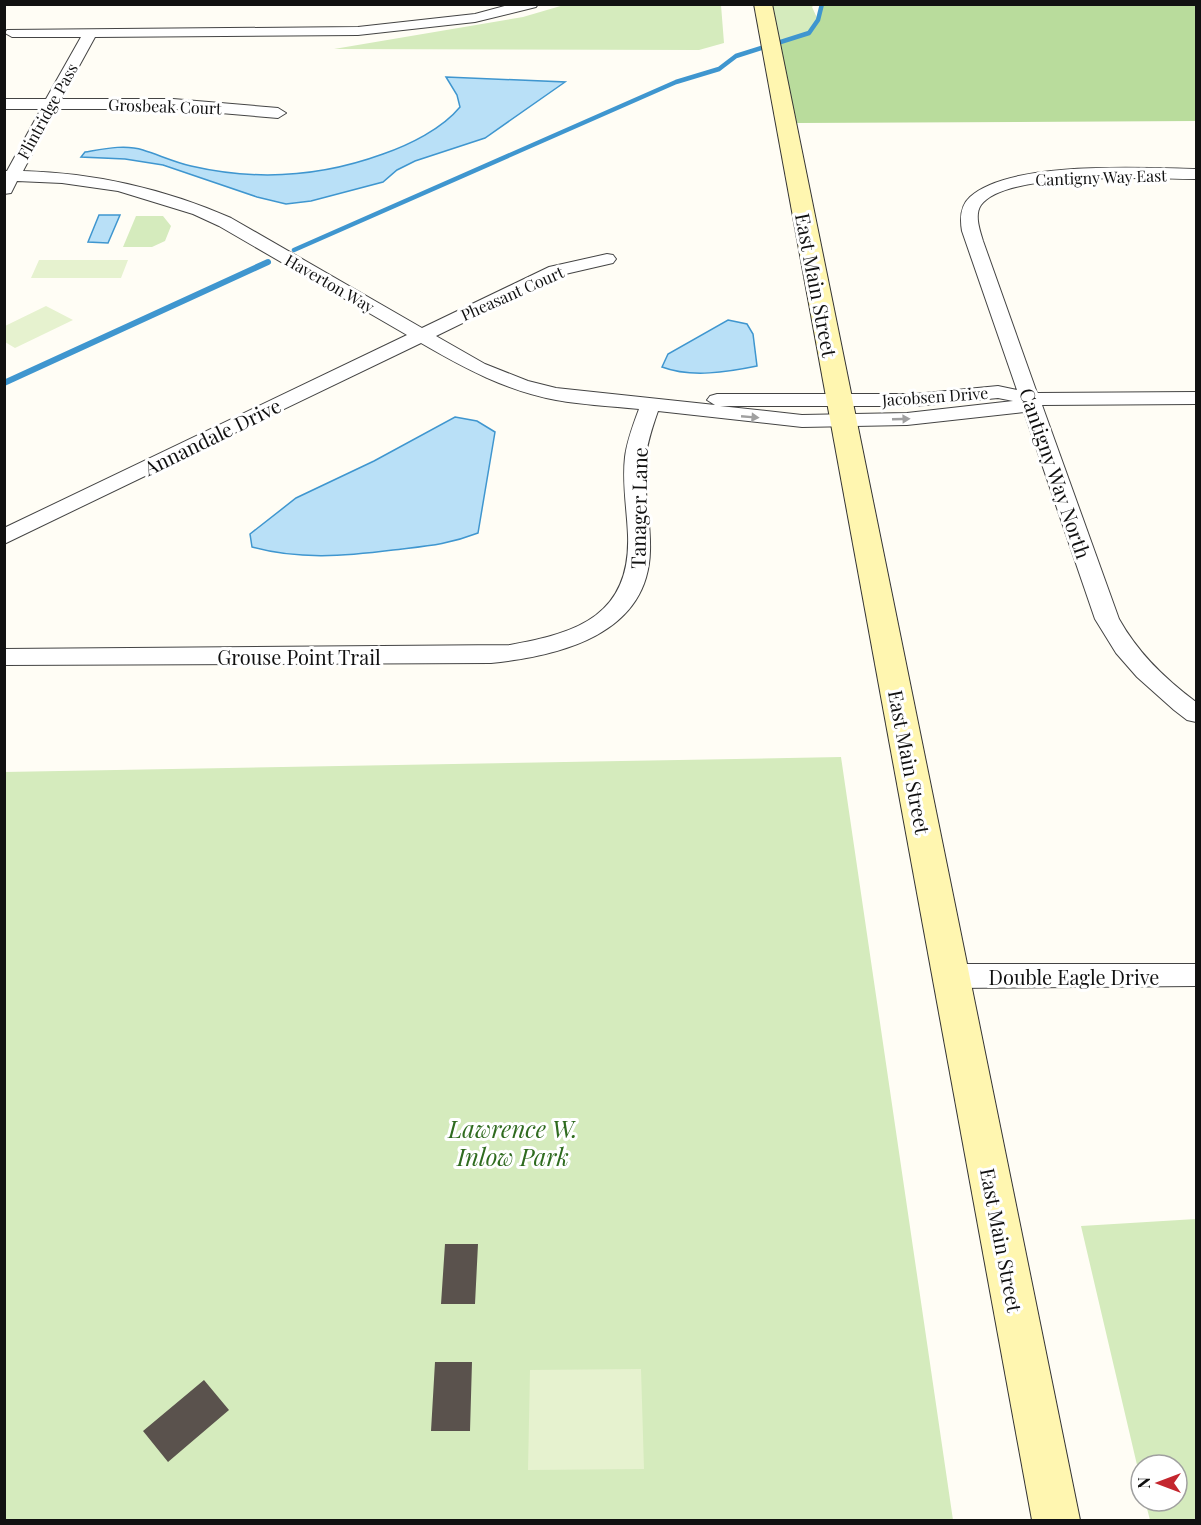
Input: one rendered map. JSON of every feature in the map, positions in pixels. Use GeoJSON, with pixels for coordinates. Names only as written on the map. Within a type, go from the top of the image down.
{"type":"FeatureCollection","features":[{"type":"Feature","properties":{"kind":"main road","name":"East Main Street"},"geometry":{"type":"LineString","coordinates":[[763,4],[1056,1521]]}},
{"type":"Feature","properties":{"kind":"street"},"geometry":{"type":"LineString","coordinates":[[12,33],[358,32],[475,18],[531,4]]}},
{"type":"Feature","properties":{"kind":"street","name":"Flintridge Pass"},"geometry":{"type":"LineString","coordinates":[[7,181],[90,33]]}},
{"type":"Feature","properties":{"kind":"street","name":"Grosbeak Court"},"geometry":{"type":"LineString","coordinates":[[4,104],[167,104],[278,113]]}},
{"type":"Feature","properties":{"kind":"street","name":"Cantigny Way East"},"geometry":{"type":"LineString","coordinates":[[975,201],[998,186],[1034,177],[1197,174]]}},
{"type":"Feature","properties":{"kind":"street","name":"Haverton Way"},"geometry":{"type":"LineString","coordinates":[[7,181],[100,182],[153,193],[185,204],[225,222],[478,368],[521,385],[582,398],[651,403],[802,421],[841,410]]}},
{"type":"Feature","properties":{"kind":"street","name":"Cantigny Way North"},"geometry":{"type":"LineString","coordinates":[[975,201],[969,212],[971,230],[1101,603],[1112,627],[1130,654],[1151,679],[1197,714]]}},
{"type":"Feature","properties":{"kind":"street","name":"Pheasant Court"},"geometry":{"type":"LineString","coordinates":[[420,336],[555,271],[607,259]]}},
{"type":"Feature","properties":{"kind":"street","name":"Annandale Drive"},"geometry":{"type":"LineString","coordinates":[[4,537],[420,336]]}},
{"type":"Feature","properties":{"kind":"street","name":"Jacobsen Drive"},"geometry":{"type":"LineString","coordinates":[[841,410],[924,418],[1003,411],[1017,408],[1030,399],[1197,398]]}},
{"type":"Feature","properties":{"kind":"street","name":"Tanager Lane"},"geometry":{"type":"LineString","coordinates":[[589,630],[625,600],[636,580],[638,558],[634,466],[637,447],[651,403]]}},
{"type":"Feature","properties":{"kind":"street","name":"Grouse Point Trail"},"geometry":{"type":"LineString","coordinates":[[4,657],[491,655],[543,648],[589,630]]}},
{"type":"Feature","properties":{"kind":"street","name":"Double Eagle Drive"},"geometry":{"type":"LineString","coordinates":[[951,976],[1197,975]]}},
{"type":"Feature","properties":{"kind":"green space"},"geometry":{"type":"Polygon","coordinates":[[[564,5],[721,5],[724,43],[699,50],[334,49],[523,17],[564,5]]]}},
{"type":"Feature","properties":{"kind":"green space"},"geometry":{"type":"Polygon","coordinates":[[[770,5],[814,5],[812,7],[818,20],[809,33],[778,43],[770,5]]]}},
{"type":"Feature","properties":{"kind":"green space"},"geometry":{"type":"Polygon","coordinates":[[[823,5],[1196,5],[1196,121],[797,123],[778,43],[807,34],[814,29],[823,5]]]}},
{"type":"Feature","properties":{"kind":"green space"},"geometry":{"type":"Polygon","coordinates":[[[136,216],[163,216],[171,226],[165,241],[152,247],[123,247],[136,216]]]}},
{"type":"Feature","properties":{"kind":"green space"},"geometry":{"type":"Polygon","coordinates":[[[39,260],[128,260],[121,278],[31,278],[39,260]]]}},
{"type":"Feature","properties":{"kind":"green space"},"geometry":{"type":"Polygon","coordinates":[[[46,306],[73,320],[15,348],[5,342],[5,326],[46,306]]]}},
{"type":"Feature","properties":{"kind":"green space","name":"Lawrence W. Inlow Park"},"geometry":{"type":"Polygon","coordinates":[[[841,757],[953,1520],[5,1520],[4,772],[841,757]]]}},
{"type":"Feature","properties":{"kind":"green space"},"geometry":{"type":"Polygon","coordinates":[[[1196,1219],[1196,1520],[1150,1520],[1148,1513],[1189,1513],[1189,1453],[1134,1453],[1081,1226],[1196,1219]]]}},
{"type":"Feature","properties":{"kind":"green space"},"geometry":{"type":"Polygon","coordinates":[[[641,1369],[644,1469],[528,1470],[530,1370],[641,1369]]]}},
{"type":"Feature","properties":{"kind":"water"},"geometry":{"type":"Polygon","coordinates":[[[446,77],[565,82],[485,138],[415,161],[397,170],[383,182],[311,201],[286,204],[257,197],[163,165],[125,159],[81,157],[85,152],[129,147],[191,166],[240,174],[288,174],[336,168],[403,146],[453,115],[460,107],[457,95],[446,77]]]}},
{"type":"Feature","properties":{"kind":"water"},"geometry":{"type":"Polygon","coordinates":[[[99,215],[120,215],[108,243],[88,242],[99,215]]]}},
{"type":"Feature","properties":{"kind":"water"},"geometry":{"type":"Polygon","coordinates":[[[728,320],[747,324],[753,334],[757,366],[722,372],[697,373],[662,367],[668,354],[728,320]]]}},
{"type":"Feature","properties":{"kind":"water"},"geometry":{"type":"Polygon","coordinates":[[[455,417],[477,421],[495,432],[478,533],[436,544],[340,555],[287,554],[252,547],[250,534],[296,498],[374,461],[455,417]]]}},
{"type":"Feature","properties":{"kind":"building"},"geometry":{"type":"Polygon","coordinates":[[[445,1244],[478,1244],[475,1304],[441,1304],[445,1244]]]}},
{"type":"Feature","properties":{"kind":"building"},"geometry":{"type":"Polygon","coordinates":[[[435,1362],[472,1362],[470,1431],[431,1431],[435,1362]]]}},
{"type":"Feature","properties":{"kind":"building"},"geometry":{"type":"Polygon","coordinates":[[[204,1380],[229,1410],[168,1462],[143,1431],[204,1380]]]}},
{"type":"Feature","properties":{"kind":"waterway"},"geometry":{"type":"LineString","coordinates":[[294,250],[676,82],[719,69],[736,56],[809,33],[818,20],[822,4]]}},
{"type":"Feature","properties":{"kind":"waterway"},"geometry":{"type":"LineString","coordinates":[[4,383],[268,262]]}}]}
